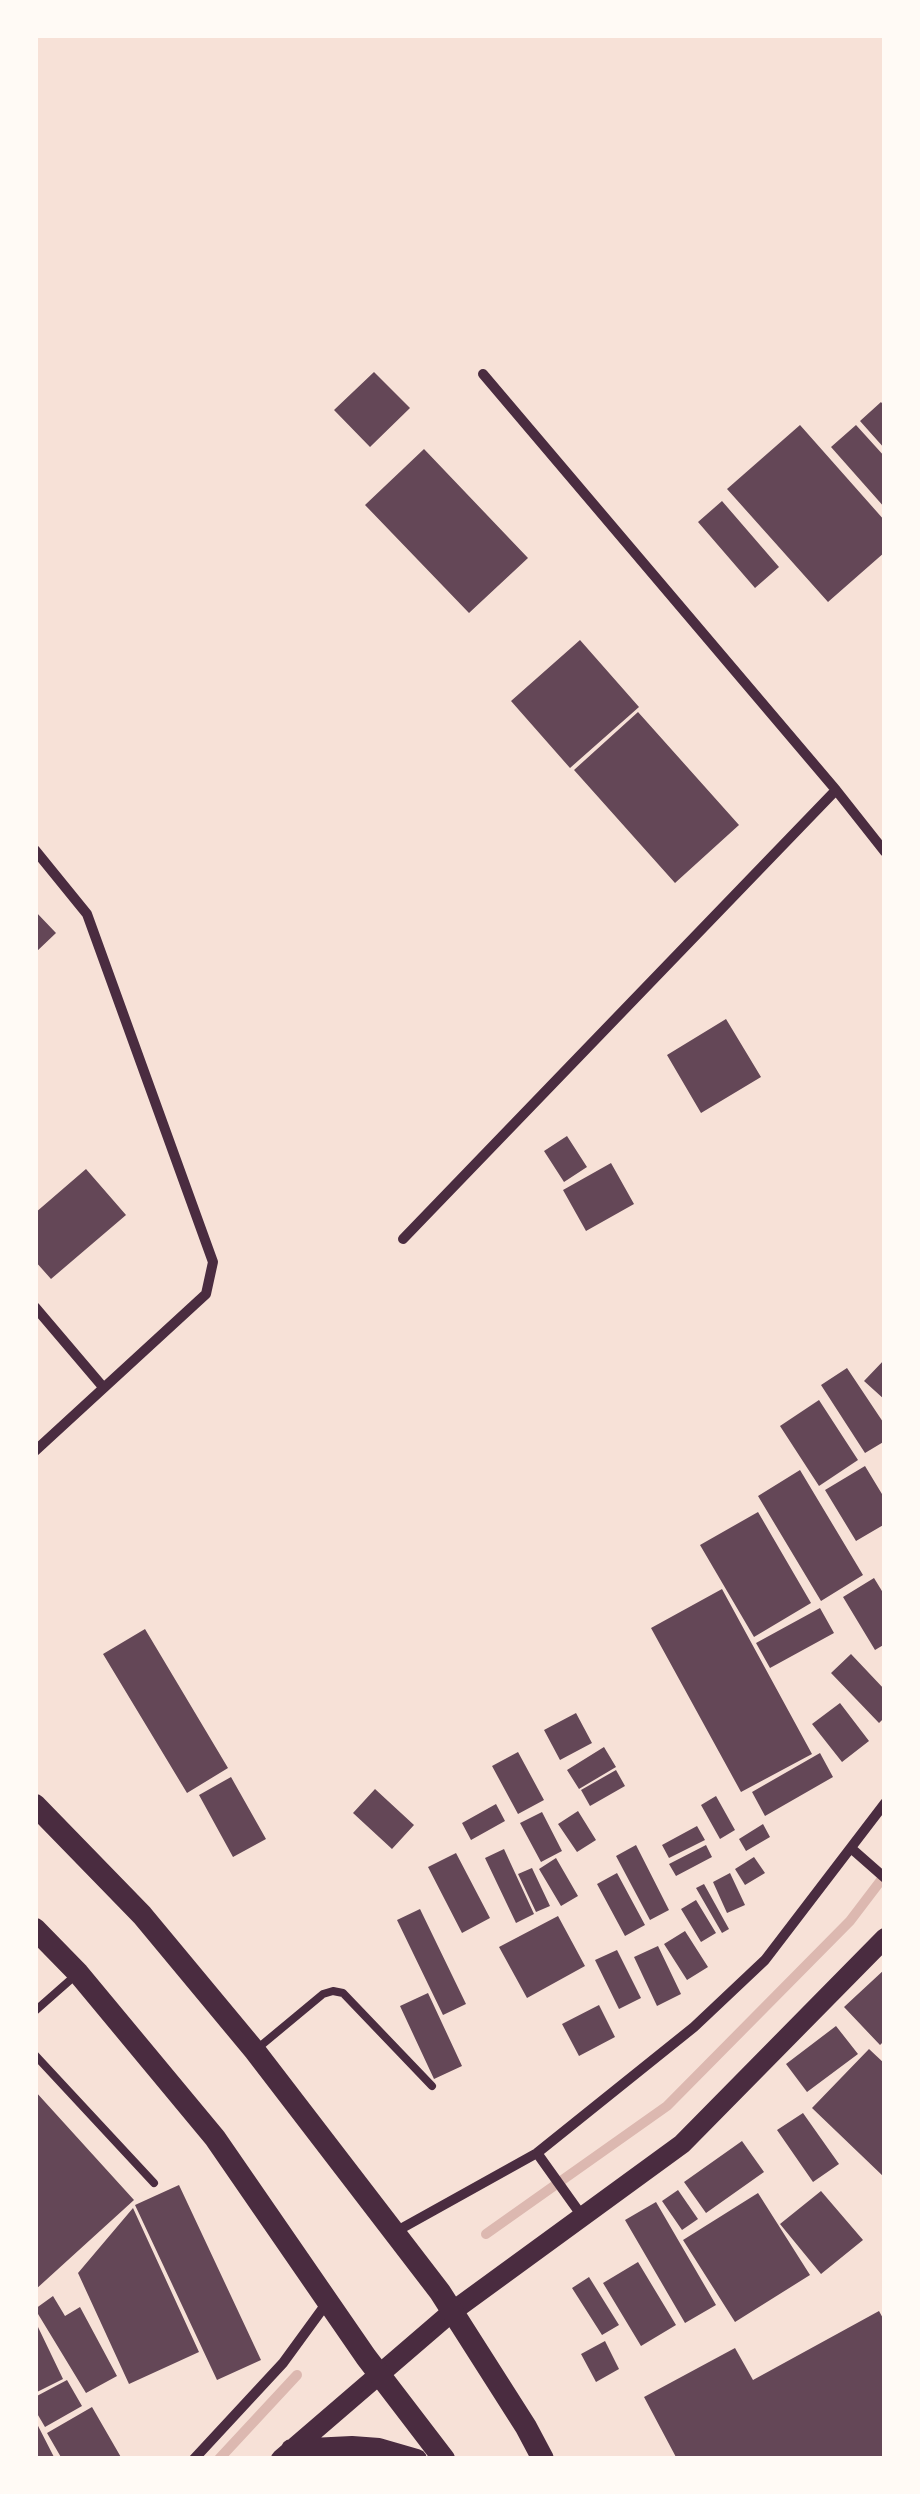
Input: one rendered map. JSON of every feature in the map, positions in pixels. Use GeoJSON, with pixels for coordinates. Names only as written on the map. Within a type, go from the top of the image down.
{"type":"FeatureCollection","features":[{"type":"Feature","properties":{"kind":"main road"},"geometry":{"type":"LineString","coordinates":[[35,1805],[142,1915],[255,2051],[446,2301],[543,2459]]}},
{"type":"Feature","properties":{"kind":"main road"},"geometry":{"type":"LineString","coordinates":[[35,1929],[78,1973],[215,2138],[342,2324],[444,2459]]}},
{"type":"Feature","properties":{"kind":"main road"},"geometry":{"type":"LineString","coordinates":[[286,2454],[372,2365],[446,2301],[576,2210],[682,2144],[885,1938]]}},
{"type":"Feature","properties":{"kind":"main road"},"geometry":{"type":"LineString","coordinates":[[286,2454],[352,2446],[378,2448],[417,2459]]}},
{"type":"Feature","properties":{"kind":"street"},"geometry":{"type":"LineString","coordinates":[[482,374],[885,852]]}},
{"type":"Feature","properties":{"kind":"street"},"geometry":{"type":"LineString","coordinates":[[403,1239],[836,790]]}},
{"type":"Feature","properties":{"kind":"street"},"geometry":{"type":"LineString","coordinates":[[35,850],[86,914],[213,1262],[206,1294],[35,1451]]}},
{"type":"Feature","properties":{"kind":"street"},"geometry":{"type":"LineString","coordinates":[[35,1307],[103,1386]]}},
{"type":"Feature","properties":{"kind":"street"},"geometry":{"type":"LineString","coordinates":[[394,2232],[540,2158],[694,2027],[766,1960],[885,1803]]}},
{"type":"Feature","properties":{"kind":"street"},"geometry":{"type":"LineString","coordinates":[[852,1849],[885,1878]]}},
{"type":"Feature","properties":{"kind":"street"},"geometry":{"type":"LineString","coordinates":[[540,2158],[576,2210]]}},
{"type":"Feature","properties":{"kind":"street"},"geometry":{"type":"LineString","coordinates":[[194,2459],[283,2363],[327,2302]]}},
{"type":"Feature","properties":{"kind":"lane"},"geometry":{"type":"LineString","coordinates":[[35,2011],[78,1973]]}},
{"type":"Feature","properties":{"kind":"lane"},"geometry":{"type":"LineString","coordinates":[[255,2051],[317,1999],[333,1991],[343,1993],[432,2086]]}},
{"type":"Feature","properties":{"kind":"lane"},"geometry":{"type":"LineString","coordinates":[[35,2055],[154,2182]]}},
{"type":"Feature","properties":{"kind":"building"},"geometry":{"type":"Polygon","coordinates":[[[374,372],[410,408],[370,447],[334,410],[374,372]]]}},
{"type":"Feature","properties":{"kind":"building"},"geometry":{"type":"Polygon","coordinates":[[[881,402],[885,407],[885,449],[860,421],[881,402]]]}},
{"type":"Feature","properties":{"kind":"building"},"geometry":{"type":"Polygon","coordinates":[[[800,425],[885,521],[885,552],[828,602],[727,489],[800,425]]]}},
{"type":"Feature","properties":{"kind":"building"},"geometry":{"type":"Polygon","coordinates":[[[856,425],[885,457],[885,508],[831,447],[856,425]]]}},
{"type":"Feature","properties":{"kind":"building"},"geometry":{"type":"Polygon","coordinates":[[[424,449],[528,558],[469,613],[365,505],[424,449]]]}},
{"type":"Feature","properties":{"kind":"building"},"geometry":{"type":"Polygon","coordinates":[[[722,501],[779,567],[755,588],[698,522],[722,501]]]}},
{"type":"Feature","properties":{"kind":"building"},"geometry":{"type":"Polygon","coordinates":[[[580,640],[639,707],[570,768],[511,701],[580,640]]]}},
{"type":"Feature","properties":{"kind":"building"},"geometry":{"type":"Polygon","coordinates":[[[638,712],[739,825],[675,883],[574,770],[638,712]]]}},
{"type":"Feature","properties":{"kind":"building"},"geometry":{"type":"Polygon","coordinates":[[[35,911],[56,933],[35,953],[35,911]]]}},
{"type":"Feature","properties":{"kind":"building"},"geometry":{"type":"Polygon","coordinates":[[[726,1019],[761,1077],[701,1113],[667,1055],[726,1019]]]}},
{"type":"Feature","properties":{"kind":"building"},"geometry":{"type":"Polygon","coordinates":[[[567,1136],[587,1167],[564,1182],[544,1151],[567,1136]]]}},
{"type":"Feature","properties":{"kind":"building"},"geometry":{"type":"Polygon","coordinates":[[[611,1163],[634,1204],[586,1231],[563,1190],[611,1163]]]}},
{"type":"Feature","properties":{"kind":"building"},"geometry":{"type":"Polygon","coordinates":[[[86,1169],[126,1215],[51,1279],[35,1261],[35,1213],[86,1169]]]}},
{"type":"Feature","properties":{"kind":"building"},"geometry":{"type":"Polygon","coordinates":[[[885,1359],[885,1400],[864,1381],[885,1359]]]}},
{"type":"Feature","properties":{"kind":"building"},"geometry":{"type":"Polygon","coordinates":[[[847,1368],[885,1425],[885,1441],[865,1453],[821,1385],[847,1368]]]}},
{"type":"Feature","properties":{"kind":"building"},"geometry":{"type":"Polygon","coordinates":[[[819,1400],[858,1460],[819,1486],[780,1426],[819,1400]]]}},
{"type":"Feature","properties":{"kind":"building"},"geometry":{"type":"Polygon","coordinates":[[[865,1466],[885,1499],[885,1524],[856,1541],[825,1490],[865,1466]]]}},
{"type":"Feature","properties":{"kind":"building"},"geometry":{"type":"Polygon","coordinates":[[[800,1470],[863,1575],[821,1601],[758,1496],[800,1470]]]}},
{"type":"Feature","properties":{"kind":"building"},"geometry":{"type":"Polygon","coordinates":[[[758,1512],[811,1603],[754,1637],[700,1545],[758,1512]]]}},
{"type":"Feature","properties":{"kind":"building"},"geometry":{"type":"Polygon","coordinates":[[[874,1578],[885,1596],[885,1644],[875,1650],[843,1597],[874,1578]]]}},
{"type":"Feature","properties":{"kind":"building"},"geometry":{"type":"Polygon","coordinates":[[[722,1589],[812,1754],[741,1792],[651,1628],[722,1589]]]}},
{"type":"Feature","properties":{"kind":"building"},"geometry":{"type":"Polygon","coordinates":[[[820,1608],[834,1633],[770,1668],[756,1643],[820,1608]]]}},
{"type":"Feature","properties":{"kind":"building"},"geometry":{"type":"Polygon","coordinates":[[[145,1629],[228,1768],[187,1793],[103,1654],[145,1629]]]}},
{"type":"Feature","properties":{"kind":"building"},"geometry":{"type":"Polygon","coordinates":[[[851,1654],[885,1690],[885,1717],[879,1723],[831,1673],[851,1654]]]}},
{"type":"Feature","properties":{"kind":"building"},"geometry":{"type":"Polygon","coordinates":[[[840,1703],[869,1741],[842,1762],[812,1724],[840,1703]]]}},
{"type":"Feature","properties":{"kind":"building"},"geometry":{"type":"Polygon","coordinates":[[[576,1713],[592,1743],[560,1760],[544,1730],[576,1713]]]}},
{"type":"Feature","properties":{"kind":"building"},"geometry":{"type":"Polygon","coordinates":[[[604,1747],[616,1767],[579,1789],[567,1770],[604,1747]]]}},
{"type":"Feature","properties":{"kind":"building"},"geometry":{"type":"Polygon","coordinates":[[[518,1752],[544,1800],[518,1814],[492,1766],[518,1752]]]}},
{"type":"Feature","properties":{"kind":"building"},"geometry":{"type":"Polygon","coordinates":[[[820,1753],[833,1777],[765,1816],[752,1792],[820,1753]]]}},
{"type":"Feature","properties":{"kind":"building"},"geometry":{"type":"Polygon","coordinates":[[[616,1770],[625,1786],[590,1806],[581,1790],[616,1770]]]}},
{"type":"Feature","properties":{"kind":"building"},"geometry":{"type":"Polygon","coordinates":[[[231,1777],[266,1839],[233,1857],[199,1795],[231,1777]]]}},
{"type":"Feature","properties":{"kind":"building"},"geometry":{"type":"Polygon","coordinates":[[[375,1789],[414,1825],[392,1849],[353,1813],[375,1789]]]}},
{"type":"Feature","properties":{"kind":"building"},"geometry":{"type":"Polygon","coordinates":[[[716,1796],[735,1830],[720,1839],[701,1805],[716,1796]]]}},
{"type":"Feature","properties":{"kind":"building"},"geometry":{"type":"Polygon","coordinates":[[[496,1804],[505,1821],[471,1840],[462,1823],[496,1804]]]}},
{"type":"Feature","properties":{"kind":"building"},"geometry":{"type":"Polygon","coordinates":[[[578,1811],[596,1840],[577,1852],[558,1824],[578,1811]]]}},
{"type":"Feature","properties":{"kind":"building"},"geometry":{"type":"Polygon","coordinates":[[[542,1812],[562,1851],[541,1862],[520,1823],[542,1812]]]}},
{"type":"Feature","properties":{"kind":"building"},"geometry":{"type":"Polygon","coordinates":[[[763,1824],[770,1837],[746,1851],[739,1839],[763,1824]]]}},
{"type":"Feature","properties":{"kind":"building"},"geometry":{"type":"Polygon","coordinates":[[[697,1826],[705,1840],[669,1858],[662,1845],[697,1826]]]}},
{"type":"Feature","properties":{"kind":"building"},"geometry":{"type":"Polygon","coordinates":[[[636,1845],[669,1910],[650,1920],[616,1856],[636,1845]]]}},
{"type":"Feature","properties":{"kind":"building"},"geometry":{"type":"Polygon","coordinates":[[[706,1845],[712,1857],[676,1876],[669,1864],[706,1845]]]}},
{"type":"Feature","properties":{"kind":"building"},"geometry":{"type":"Polygon","coordinates":[[[504,1849],[534,1914],[516,1923],[485,1858],[504,1849]]]}},
{"type":"Feature","properties":{"kind":"building"},"geometry":{"type":"Polygon","coordinates":[[[456,1853],[490,1918],[462,1933],[428,1867],[456,1853]]]}},
{"type":"Feature","properties":{"kind":"building"},"geometry":{"type":"Polygon","coordinates":[[[754,1857],[765,1873],[745,1885],[735,1869],[754,1857]]]}},
{"type":"Feature","properties":{"kind":"building"},"geometry":{"type":"Polygon","coordinates":[[[556,1858],[578,1896],[561,1906],[539,1869],[556,1858]]]}},
{"type":"Feature","properties":{"kind":"building"},"geometry":{"type":"Polygon","coordinates":[[[532,1868],[550,1906],[536,1912],[518,1874],[532,1868]]]}},
{"type":"Feature","properties":{"kind":"building"},"geometry":{"type":"Polygon","coordinates":[[[617,1873],[645,1925],[625,1936],[597,1884],[617,1873]]]}},
{"type":"Feature","properties":{"kind":"building"},"geometry":{"type":"Polygon","coordinates":[[[730,1873],[745,1905],[727,1913],[713,1882],[730,1873]]]}},
{"type":"Feature","properties":{"kind":"building"},"geometry":{"type":"Polygon","coordinates":[[[704,1884],[729,1929],[722,1933],[696,1888],[704,1884]]]}},
{"type":"Feature","properties":{"kind":"building"},"geometry":{"type":"Polygon","coordinates":[[[696,1900],[716,1933],[701,1942],[681,1909],[696,1900]]]}},
{"type":"Feature","properties":{"kind":"building"},"geometry":{"type":"Polygon","coordinates":[[[420,1909],[466,2004],[443,2015],[397,1920],[420,1909]]]}},
{"type":"Feature","properties":{"kind":"building"},"geometry":{"type":"Polygon","coordinates":[[[558,1916],[585,1966],[527,1998],[499,1947],[558,1916]]]}},
{"type":"Feature","properties":{"kind":"building"},"geometry":{"type":"Polygon","coordinates":[[[685,1931],[708,1967],[687,1980],[664,1944],[685,1931]]]}},
{"type":"Feature","properties":{"kind":"building"},"geometry":{"type":"Polygon","coordinates":[[[658,1946],[681,1994],[657,2006],[634,1957],[658,1946]]]}},
{"type":"Feature","properties":{"kind":"building"},"geometry":{"type":"Polygon","coordinates":[[[617,1950],[641,1998],[619,2009],[595,1960],[617,1950]]]}},
{"type":"Feature","properties":{"kind":"building"},"geometry":{"type":"Polygon","coordinates":[[[885,1969],[885,2040],[880,2045],[844,2007],[885,1969]]]}},
{"type":"Feature","properties":{"kind":"building"},"geometry":{"type":"Polygon","coordinates":[[[428,1993],[462,2066],[434,2079],[400,2006],[428,1993]]]}},
{"type":"Feature","properties":{"kind":"building"},"geometry":{"type":"Polygon","coordinates":[[[599,2005],[615,2037],[579,2056],[562,2024],[599,2005]]]}},
{"type":"Feature","properties":{"kind":"building"},"geometry":{"type":"Polygon","coordinates":[[[836,2026],[858,2054],[807,2092],[786,2064],[836,2026]]]}},
{"type":"Feature","properties":{"kind":"building"},"geometry":{"type":"Polygon","coordinates":[[[869,2049],[885,2064],[885,2178],[812,2108],[869,2049]]]}},
{"type":"Feature","properties":{"kind":"building"},"geometry":{"type":"Polygon","coordinates":[[[35,2091],[134,2200],[35,2290],[35,2091]]]}},
{"type":"Feature","properties":{"kind":"building"},"geometry":{"type":"Polygon","coordinates":[[[803,2113],[839,2164],[813,2182],[777,2130],[803,2113]]]}},
{"type":"Feature","properties":{"kind":"building"},"geometry":{"type":"Polygon","coordinates":[[[742,2141],[764,2172],[706,2213],[684,2182],[742,2141]]]}},
{"type":"Feature","properties":{"kind":"building"},"geometry":{"type":"Polygon","coordinates":[[[179,2185],[261,2360],[217,2380],[135,2205],[179,2185]]]}},
{"type":"Feature","properties":{"kind":"building"},"geometry":{"type":"Polygon","coordinates":[[[678,2190],[698,2219],[682,2230],[662,2201],[678,2190]]]}},
{"type":"Feature","properties":{"kind":"building"},"geometry":{"type":"Polygon","coordinates":[[[821,2191],[863,2240],[821,2274],[780,2224],[821,2191]]]}},
{"type":"Feature","properties":{"kind":"building"},"geometry":{"type":"Polygon","coordinates":[[[758,2193],[810,2275],[735,2322],[683,2240],[758,2193]]]}},
{"type":"Feature","properties":{"kind":"building"},"geometry":{"type":"Polygon","coordinates":[[[656,2202],[716,2305],[685,2323],[625,2220],[656,2202]]]}},
{"type":"Feature","properties":{"kind":"building"},"geometry":{"type":"Polygon","coordinates":[[[133,2208],[199,2352],[129,2384],[78,2273],[133,2208]]]}},
{"type":"Feature","properties":{"kind":"building"},"geometry":{"type":"Polygon","coordinates":[[[638,2262],[676,2325],[641,2346],[603,2283],[638,2262]]]}},
{"type":"Feature","properties":{"kind":"building"},"geometry":{"type":"Polygon","coordinates":[[[589,2277],[619,2325],[602,2335],[572,2288],[589,2277]]]}},
{"type":"Feature","properties":{"kind":"building"},"geometry":{"type":"Polygon","coordinates":[[[53,2296],[65,2316],[80,2307],[117,2376],[86,2393],[35,2309],[53,2296]]]}},
{"type":"Feature","properties":{"kind":"building"},"geometry":{"type":"Polygon","coordinates":[[[879,2311],[885,2322],[885,2459],[677,2459],[644,2397],[735,2348],[753,2380],[879,2311]]]}},
{"type":"Feature","properties":{"kind":"building"},"geometry":{"type":"Polygon","coordinates":[[[38,2327],[63,2379],[35,2393],[35,2329],[38,2327]]]}},
{"type":"Feature","properties":{"kind":"building"},"geometry":{"type":"Polygon","coordinates":[[[605,2341],[619,2369],[596,2382],[581,2354],[605,2341]]]}},
{"type":"Feature","properties":{"kind":"building"},"geometry":{"type":"Polygon","coordinates":[[[67,2380],[82,2406],[45,2427],[35,2410],[35,2397],[67,2380]]]}},
{"type":"Feature","properties":{"kind":"building"},"geometry":{"type":"Polygon","coordinates":[[[92,2407],[122,2459],[62,2459],[47,2433],[92,2407]]]}},
{"type":"Feature","properties":{"kind":"building"},"geometry":{"type":"Polygon","coordinates":[[[35,2420],[55,2459],[35,2459],[35,2420]]]}},
{"type":"Feature","properties":{"kind":"waterway"},"geometry":{"type":"LineString","coordinates":[[486,2234],[667,2106],[850,1921],[885,1875]]}},
{"type":"Feature","properties":{"kind":"waterway"},"geometry":{"type":"LineString","coordinates":[[219,2459],[297,2375]]}}]}
